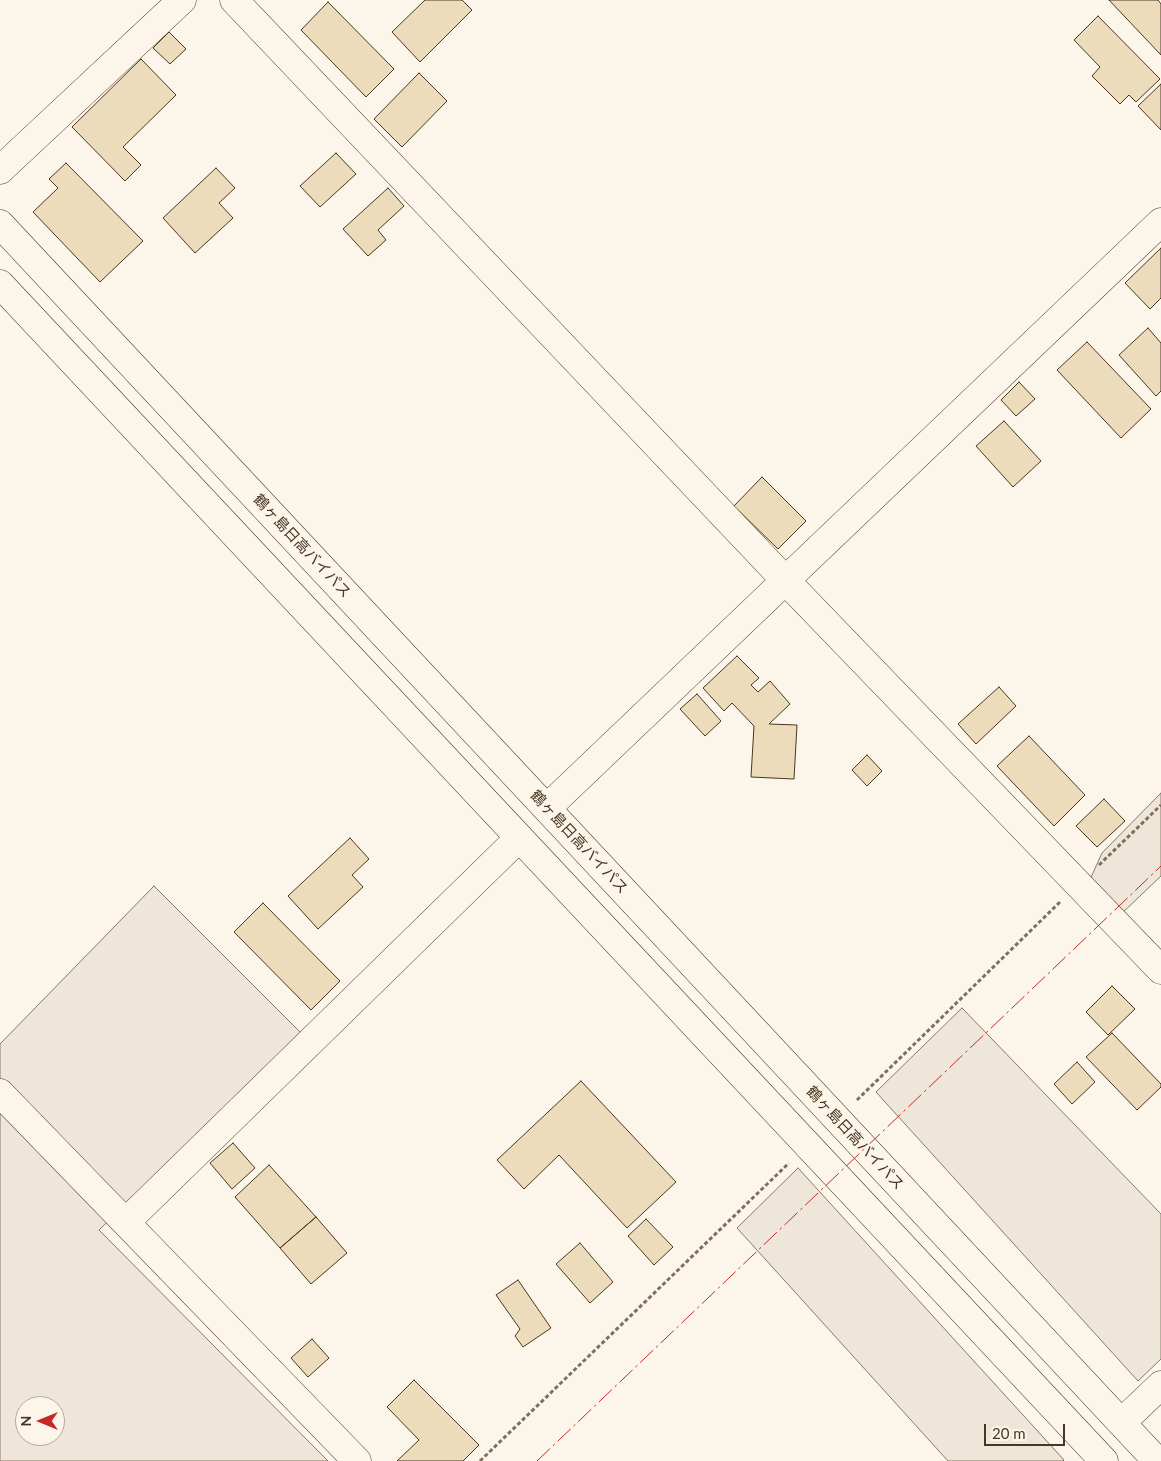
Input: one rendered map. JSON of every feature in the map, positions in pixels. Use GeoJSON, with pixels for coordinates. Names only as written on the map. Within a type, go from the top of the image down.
{"type":"FeatureCollection","features":[{"type":"Feature","properties":{"kind":"main road"},"geometry":{"type":"LineString","coordinates":[[0,170],[182,0]]}},
{"type":"Feature","properties":{"kind":"main road"},"geometry":{"type":"LineString","coordinates":[[234,0],[786,581],[1161,970]]}},
{"type":"Feature","properties":{"kind":"main road"},"geometry":{"type":"LineString","coordinates":[[547,808],[1161,222]]}},
{"type":"Feature","properties":{"kind":"main road","name":"鶴ヶ島日高バイパス"},"geometry":{"type":"LineString","coordinates":[[0,224],[1157,1461]]}},
{"type":"Feature","properties":{"kind":"main road"},"geometry":{"type":"LineString","coordinates":[[0,284],[807,1145],[1094,1458]]}},
{"type":"Feature","properties":{"kind":"main road"},"geometry":{"type":"LineString","coordinates":[[126,1222],[519,838]]}},
{"type":"Feature","properties":{"kind":"main road"},"geometry":{"type":"LineString","coordinates":[[0,1093],[357,1461]]}},
{"type":"Feature","properties":{"kind":"main road"},"geometry":{"type":"LineString","coordinates":[[1122,1422],[1161,1385]]}},
{"type":"Feature","properties":{"kind":"path"},"geometry":{"type":"LineString","coordinates":[[838,1119],[1161,804]]}},
{"type":"Feature","properties":{"kind":"path"},"geometry":{"type":"LineString","coordinates":[[480,1461],[807,1145]]}},
{"type":"Feature","properties":{"kind":"shaded area"},"geometry":{"type":"Polygon","coordinates":[[[1161,793],[1161,876],[1118,917],[1088,884],[1102,853],[1161,793]]]}},
{"type":"Feature","properties":{"kind":"shaded area"},"geometry":{"type":"Polygon","coordinates":[[[154,886],[302,1034],[99,1230],[328,1461],[0,1461],[0,1044],[154,886]]]}},
{"type":"Feature","properties":{"kind":"shaded area"},"geometry":{"type":"Polygon","coordinates":[[[962,1008],[1161,1214],[1161,1359],[1138,1381],[876,1092],[962,1008]]]}},
{"type":"Feature","properties":{"kind":"shaded area"},"geometry":{"type":"Polygon","coordinates":[[[798,1168],[1063,1461],[948,1461],[737,1228],[798,1168]]]}},
{"type":"Feature","properties":{"kind":"building"},"geometry":{"type":"Polygon","coordinates":[[[425,0],[462,0],[472,10],[420,62],[392,32],[425,0]]]}},
{"type":"Feature","properties":{"kind":"building"},"geometry":{"type":"Polygon","coordinates":[[[1109,0],[1158,0],[1161,4],[1161,55],[1109,0]]]}},
{"type":"Feature","properties":{"kind":"building"},"geometry":{"type":"Polygon","coordinates":[[[328,2],[394,69],[366,97],[301,30],[328,2]]]}},
{"type":"Feature","properties":{"kind":"building"},"geometry":{"type":"Polygon","coordinates":[[[1098,16],[1160,79],[1136,102],[1129,95],[1120,104],[1092,76],[1100,67],[1074,40],[1098,16]]]}},
{"type":"Feature","properties":{"kind":"building"},"geometry":{"type":"Polygon","coordinates":[[[169,32],[186,49],[170,64],[153,48],[169,32]]]}},
{"type":"Feature","properties":{"kind":"building"},"geometry":{"type":"Polygon","coordinates":[[[141,59],[176,95],[123,147],[141,165],[125,181],[72,127],[141,59]]]}},
{"type":"Feature","properties":{"kind":"building"},"geometry":{"type":"Polygon","coordinates":[[[419,73],[447,101],[402,147],[374,119],[419,73]]]}},
{"type":"Feature","properties":{"kind":"building"},"geometry":{"type":"Polygon","coordinates":[[[1161,84],[1161,130],[1138,106],[1161,84]]]}},
{"type":"Feature","properties":{"kind":"building"},"geometry":{"type":"Polygon","coordinates":[[[336,153],[356,174],[320,207],[300,186],[336,153]]]}},
{"type":"Feature","properties":{"kind":"building"},"geometry":{"type":"Polygon","coordinates":[[[66,163],[143,241],[100,282],[33,212],[58,188],[49,179],[66,163]]]}},
{"type":"Feature","properties":{"kind":"building"},"geometry":{"type":"Polygon","coordinates":[[[216,168],[235,188],[219,203],[233,218],[195,253],[163,218],[216,168]]]}},
{"type":"Feature","properties":{"kind":"building"},"geometry":{"type":"Polygon","coordinates":[[[388,188],[404,206],[378,230],[386,240],[368,256],[343,229],[388,188]]]}},
{"type":"Feature","properties":{"kind":"building"},"geometry":{"type":"Polygon","coordinates":[[[1161,248],[1161,298],[1150,309],[1125,283],[1161,248]]]}},
{"type":"Feature","properties":{"kind":"building"},"geometry":{"type":"Polygon","coordinates":[[[1148,328],[1161,343],[1161,391],[1156,396],[1119,355],[1148,328]]]}},
{"type":"Feature","properties":{"kind":"building"},"geometry":{"type":"Polygon","coordinates":[[[1087,342],[1151,409],[1121,438],[1057,370],[1087,342]]]}},
{"type":"Feature","properties":{"kind":"building"},"geometry":{"type":"Polygon","coordinates":[[[1019,382],[1035,399],[1016,416],[1001,400],[1019,382]]]}},
{"type":"Feature","properties":{"kind":"building"},"geometry":{"type":"Polygon","coordinates":[[[1004,421],[1041,461],[1013,487],[976,446],[1004,421]]]}},
{"type":"Feature","properties":{"kind":"building"},"geometry":{"type":"Polygon","coordinates":[[[762,477],[806,521],[778,549],[734,506],[762,477]]]}},
{"type":"Feature","properties":{"kind":"building"},"geometry":{"type":"Polygon","coordinates":[[[737,656],[759,678],[751,685],[758,692],[770,681],[790,704],[769,724],[797,725],[794,779],[751,777],[754,726],[732,703],[724,711],[703,688],[737,656]]]}},
{"type":"Feature","properties":{"kind":"building"},"geometry":{"type":"Polygon","coordinates":[[[999,687],[1016,706],[976,744],[958,724],[999,687]]]}},
{"type":"Feature","properties":{"kind":"building"},"geometry":{"type":"Polygon","coordinates":[[[697,694],[721,721],[705,736],[680,709],[697,694]]]}},
{"type":"Feature","properties":{"kind":"building"},"geometry":{"type":"Polygon","coordinates":[[[1029,736],[1085,795],[1054,826],[997,766],[1029,736]]]}},
{"type":"Feature","properties":{"kind":"building"},"geometry":{"type":"Polygon","coordinates":[[[867,755],[882,771],[867,786],[852,770],[867,755]]]}},
{"type":"Feature","properties":{"kind":"building"},"geometry":{"type":"Polygon","coordinates":[[[1104,799],[1125,821],[1097,847],[1076,826],[1104,799]]]}},
{"type":"Feature","properties":{"kind":"building"},"geometry":{"type":"Polygon","coordinates":[[[350,838],[369,859],[352,875],[363,887],[318,929],[288,896],[350,838]]]}},
{"type":"Feature","properties":{"kind":"building"},"geometry":{"type":"Polygon","coordinates":[[[263,903],[340,981],[311,1010],[234,932],[263,903]]]}},
{"type":"Feature","properties":{"kind":"building"},"geometry":{"type":"Polygon","coordinates":[[[1112,986],[1135,1009],[1108,1035],[1086,1012],[1112,986]]]}},
{"type":"Feature","properties":{"kind":"building"},"geometry":{"type":"Polygon","coordinates":[[[1112,1033],[1161,1084],[1161,1087],[1137,1110],[1086,1057],[1112,1033]]]}},
{"type":"Feature","properties":{"kind":"building"},"geometry":{"type":"Polygon","coordinates":[[[1077,1062],[1095,1082],[1072,1104],[1054,1084],[1077,1062]]]}},
{"type":"Feature","properties":{"kind":"building"},"geometry":{"type":"Polygon","coordinates":[[[581,1081],[676,1182],[627,1228],[559,1155],[524,1189],[497,1160],[581,1081]]]}},
{"type":"Feature","properties":{"kind":"building"},"geometry":{"type":"Polygon","coordinates":[[[233,1143],[255,1168],[232,1189],[210,1163],[233,1143]]]}},
{"type":"Feature","properties":{"kind":"building"},"geometry":{"type":"Polygon","coordinates":[[[269,1165],[316,1217],[280,1248],[235,1197],[269,1165]]]}},
{"type":"Feature","properties":{"kind":"building"},"geometry":{"type":"Polygon","coordinates":[[[316,1217],[347,1253],[311,1284],[280,1248],[316,1217]]]}},
{"type":"Feature","properties":{"kind":"building"},"geometry":{"type":"Polygon","coordinates":[[[646,1219],[673,1247],[654,1265],[628,1236],[646,1219]]]}},
{"type":"Feature","properties":{"kind":"building"},"geometry":{"type":"Polygon","coordinates":[[[580,1243],[613,1282],[590,1303],[556,1264],[580,1243]]]}},
{"type":"Feature","properties":{"kind":"building"},"geometry":{"type":"Polygon","coordinates":[[[518,1280],[551,1328],[523,1347],[515,1336],[520,1329],[496,1295],[518,1280]]]}},
{"type":"Feature","properties":{"kind":"building"},"geometry":{"type":"Polygon","coordinates":[[[312,1339],[329,1358],[308,1377],[291,1358],[312,1339]]]}},
{"type":"Feature","properties":{"kind":"building"},"geometry":{"type":"Polygon","coordinates":[[[414,1380],[479,1445],[463,1461],[397,1461],[419,1440],[387,1407],[414,1380]]]}},
{"type":"Feature","properties":{"kind":"power"},"geometry":{"type":"LineString","coordinates":[[537,1461],[1161,866]]}}]}
